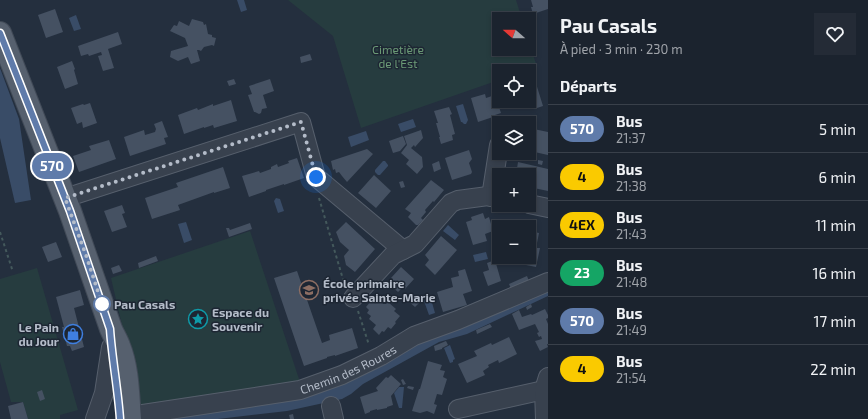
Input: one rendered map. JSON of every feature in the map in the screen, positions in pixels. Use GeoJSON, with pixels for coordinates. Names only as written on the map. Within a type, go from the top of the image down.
{"type":"FeatureCollection","features":[{"type":"Feature","properties":{"kind":"main road"},"geometry":{"type":"LineString","coordinates":[[0,33],[87,258],[111,338],[120,419]]}},
{"type":"Feature","properties":{"kind":"main road"},"geometry":{"type":"LineString","coordinates":[[111,338],[119,345],[124,362],[130,419]]}},
{"type":"Feature","properties":{"kind":"street"},"geometry":{"type":"LineString","coordinates":[[65,198],[301,122],[316,177],[403,250]]}},
{"type":"Feature","properties":{"kind":"street"},"geometry":{"type":"LineString","coordinates":[[353,298],[393,255],[415,244],[451,203],[458,200],[488,196],[492,197]]}},
{"type":"Feature","properties":{"kind":"street"},"geometry":{"type":"LineString","coordinates":[[536,205],[548,208]]}},
{"type":"Feature","properties":{"kind":"street","name":"Chemin des Roures"},"geometry":{"type":"LineString","coordinates":[[136,419],[143,414],[300,390],[342,375],[414,336],[458,320],[548,282]]}},
{"type":"Feature","properties":{"kind":"street"},"geometry":{"type":"LineString","coordinates":[[95,419],[104,393],[111,338]]}},
{"type":"Feature","properties":{"kind":"street"},"geometry":{"type":"LineString","coordinates":[[458,409],[546,383],[545,419]]}},
{"type":"Feature","properties":{"kind":"path"},"geometry":{"type":"LineString","coordinates":[[316,177],[315,185],[345,286],[353,298],[374,359]]}},
{"type":"Feature","properties":{"kind":"path"},"geometry":{"type":"LineString","coordinates":[[0,232],[13,272]]}},
{"type":"Feature","properties":{"kind":"green space","name":"Cimetière de l'Est"},"geometry":{"type":"Polygon","coordinates":[[[288,0],[516,0],[520,12],[492,12],[492,56],[533,56],[537,67],[536,64],[492,64],[492,82],[361,128],[333,36],[288,0]]]}},
{"type":"Feature","properties":{"kind":"green space"},"geometry":{"type":"Polygon","coordinates":[[[250,231],[300,382],[142,411],[111,278],[250,231]]]}},
{"type":"Feature","properties":{"kind":"green space"},"geometry":{"type":"Polygon","coordinates":[[[37,268],[78,410],[60,415],[60,419],[28,419],[23,402],[11,402],[0,362],[0,279],[37,268]]]}},
{"type":"Feature","properties":{"kind":"water"},"geometry":{"type":"Polygon","coordinates":[[[237,0],[244,0],[247,10],[241,12],[237,0]]]}},
{"type":"Feature","properties":{"kind":"water"},"geometry":{"type":"Polygon","coordinates":[[[76,15],[81,29],[74,31],[69,18],[76,15]]]}},
{"type":"Feature","properties":{"kind":"water"},"geometry":{"type":"Polygon","coordinates":[[[0,68],[19,119],[31,200],[15,203],[0,138],[0,68]]]}},
{"type":"Feature","properties":{"kind":"water"},"geometry":{"type":"Polygon","coordinates":[[[463,104],[468,120],[466,124],[461,122],[456,106],[463,104]]]}},
{"type":"Feature","properties":{"kind":"water"},"geometry":{"type":"Polygon","coordinates":[[[413,119],[416,127],[401,132],[398,124],[413,119]]]}},
{"type":"Feature","properties":{"kind":"water"},"geometry":{"type":"Polygon","coordinates":[[[366,131],[369,140],[351,147],[348,137],[366,131]]]}},
{"type":"Feature","properties":{"kind":"water"},"geometry":{"type":"Polygon","coordinates":[[[383,161],[385,161],[388,166],[380,175],[378,175],[375,170],[383,161]]]}},
{"type":"Feature","properties":{"kind":"water"},"geometry":{"type":"Polygon","coordinates":[[[276,198],[280,199],[284,211],[278,213],[274,201],[276,198]]]}},
{"type":"Feature","properties":{"kind":"water"},"geometry":{"type":"Polygon","coordinates":[[[186,222],[192,240],[184,243],[178,224],[186,222]]]}},
{"type":"Feature","properties":{"kind":"water"},"geometry":{"type":"Polygon","coordinates":[[[448,225],[459,235],[455,240],[443,231],[448,225]]]}},
{"type":"Feature","properties":{"kind":"water"},"geometry":{"type":"Polygon","coordinates":[[[486,252],[488,259],[475,262],[473,255],[486,252]]]}},
{"type":"Feature","properties":{"kind":"water"},"geometry":{"type":"Polygon","coordinates":[[[548,287],[548,296],[467,334],[439,342],[363,384],[342,399],[287,411],[218,419],[162,419],[262,400],[395,353],[548,287]]]}},
{"type":"Feature","properties":{"kind":"water"},"geometry":{"type":"Polygon","coordinates":[[[428,297],[431,299],[435,313],[429,315],[424,301],[428,297]]]}},
{"type":"Feature","properties":{"kind":"water"},"geometry":{"type":"Polygon","coordinates":[[[450,345],[455,359],[450,363],[444,348],[450,345]]]}},
{"type":"Feature","properties":{"kind":"water"},"geometry":{"type":"Polygon","coordinates":[[[399,387],[404,387],[402,408],[399,408],[394,393],[399,387]]]}},
{"type":"Feature","properties":{"kind":"building"},"geometry":{"type":"Polygon","coordinates":[[[531,0],[548,0],[548,9],[536,13],[532,12],[531,7],[533,7],[531,0]]]}},
{"type":"Feature","properties":{"kind":"building"},"geometry":{"type":"Polygon","coordinates":[[[55,9],[63,32],[46,38],[38,15],[55,9]]]}},
{"type":"Feature","properties":{"kind":"building"},"geometry":{"type":"Polygon","coordinates":[[[192,19],[203,22],[204,25],[206,24],[208,34],[216,38],[214,46],[204,47],[201,51],[197,50],[200,61],[191,64],[188,57],[178,61],[170,57],[171,51],[188,46],[185,38],[170,31],[174,25],[177,26],[179,21],[189,26],[192,19]]]}},
{"type":"Feature","properties":{"kind":"building"},"geometry":{"type":"Polygon","coordinates":[[[118,32],[122,44],[108,49],[114,68],[103,71],[98,56],[102,55],[101,52],[89,56],[88,54],[81,56],[78,46],[118,32]]]}},
{"type":"Feature","properties":{"kind":"building"},"geometry":{"type":"Polygon","coordinates":[[[310,54],[312,60],[301,63],[300,57],[310,54]]]}},
{"type":"Feature","properties":{"kind":"building"},"geometry":{"type":"Polygon","coordinates":[[[72,61],[78,84],[65,89],[57,67],[72,61]]]}},
{"type":"Feature","properties":{"kind":"building"},"geometry":{"type":"Polygon","coordinates":[[[234,79],[236,84],[229,86],[227,81],[234,79]]]}},
{"type":"Feature","properties":{"kind":"building"},"geometry":{"type":"Polygon","coordinates":[[[270,79],[274,91],[263,95],[267,108],[262,109],[261,113],[259,114],[254,112],[248,95],[252,94],[249,86],[270,79]]]}},
{"type":"Feature","properties":{"kind":"building"},"geometry":{"type":"Polygon","coordinates":[[[536,83],[543,106],[537,108],[536,105],[536,83]]]}},
{"type":"Feature","properties":{"kind":"building"},"geometry":{"type":"Polygon","coordinates":[[[485,94],[486,98],[492,96],[492,108],[499,108],[501,113],[478,122],[471,98],[485,94]]]}},
{"type":"Feature","properties":{"kind":"building"},"geometry":{"type":"Polygon","coordinates":[[[231,100],[237,121],[214,128],[213,125],[204,127],[184,134],[178,115],[197,108],[198,110],[213,104],[213,106],[231,100]]]}},
{"type":"Feature","properties":{"kind":"building"},"geometry":{"type":"Polygon","coordinates":[[[90,103],[97,123],[83,128],[82,122],[77,124],[71,108],[90,103]]]}},
{"type":"Feature","properties":{"kind":"building"},"geometry":{"type":"Polygon","coordinates":[[[449,107],[452,114],[450,115],[455,134],[452,135],[453,140],[441,144],[436,123],[438,123],[434,111],[449,107]]]}},
{"type":"Feature","properties":{"kind":"building"},"geometry":{"type":"Polygon","coordinates":[[[162,121],[168,137],[164,138],[166,144],[130,156],[124,137],[144,130],[145,135],[155,132],[156,129],[154,124],[162,121]]]}},
{"type":"Feature","properties":{"kind":"building"},"geometry":{"type":"Polygon","coordinates":[[[536,129],[548,132],[548,155],[536,152],[536,129]]]}},
{"type":"Feature","properties":{"kind":"building"},"geometry":{"type":"Polygon","coordinates":[[[421,130],[423,138],[415,147],[414,145],[411,148],[422,157],[423,167],[417,174],[406,164],[409,160],[401,153],[407,145],[404,136],[421,130]]]}},
{"type":"Feature","properties":{"kind":"building"},"geometry":{"type":"Polygon","coordinates":[[[403,136],[406,144],[400,151],[393,153],[389,141],[403,136]]]}},
{"type":"Feature","properties":{"kind":"building"},"geometry":{"type":"Polygon","coordinates":[[[109,140],[116,159],[79,172],[73,156],[91,150],[89,146],[109,140]]]}},
{"type":"Feature","properties":{"kind":"building"},"geometry":{"type":"Polygon","coordinates":[[[367,149],[373,154],[347,182],[339,172],[336,173],[335,169],[333,170],[331,161],[367,149]]]}},
{"type":"Feature","properties":{"kind":"building"},"geometry":{"type":"Polygon","coordinates":[[[469,150],[472,159],[469,163],[472,172],[471,174],[452,180],[445,158],[469,150]]]}},
{"type":"Feature","properties":{"kind":"building"},"geometry":{"type":"Polygon","coordinates":[[[297,158],[304,178],[249,197],[242,176],[259,171],[260,173],[271,169],[271,167],[277,164],[278,167],[297,158]]]}},
{"type":"Feature","properties":{"kind":"building"},"geometry":{"type":"Polygon","coordinates":[[[538,160],[543,161],[542,165],[538,164],[538,160]]]}},
{"type":"Feature","properties":{"kind":"building"},"geometry":{"type":"Polygon","coordinates":[[[439,161],[441,169],[434,172],[432,164],[439,161]]]}},
{"type":"Feature","properties":{"kind":"building"},"geometry":{"type":"Polygon","coordinates":[[[518,162],[548,169],[548,191],[536,188],[536,168],[517,168],[518,162]]]}},
{"type":"Feature","properties":{"kind":"building"},"geometry":{"type":"Polygon","coordinates":[[[223,167],[230,188],[178,205],[180,210],[152,219],[145,198],[178,187],[176,183],[223,167]]]}},
{"type":"Feature","properties":{"kind":"building"},"geometry":{"type":"Polygon","coordinates":[[[374,175],[391,191],[376,208],[358,193],[374,175]]]}},
{"type":"Feature","properties":{"kind":"building"},"geometry":{"type":"Polygon","coordinates":[[[431,180],[444,190],[425,210],[426,212],[421,218],[423,220],[416,225],[408,217],[411,213],[405,209],[431,180]]]}},
{"type":"Feature","properties":{"kind":"building"},"geometry":{"type":"Polygon","coordinates":[[[403,181],[405,187],[401,188],[399,182],[403,181]]]}},
{"type":"Feature","properties":{"kind":"building"},"geometry":{"type":"Polygon","coordinates":[[[122,205],[125,213],[122,214],[127,227],[112,232],[104,211],[122,205]]]}},
{"type":"Feature","properties":{"kind":"building"},"geometry":{"type":"Polygon","coordinates":[[[483,213],[485,219],[489,217],[492,231],[485,234],[487,241],[473,245],[466,222],[472,220],[471,217],[483,213]]]}},
{"type":"Feature","properties":{"kind":"building"},"geometry":{"type":"Polygon","coordinates":[[[346,222],[375,249],[355,272],[346,265],[344,256],[349,250],[340,242],[336,232],[346,222]]]}},
{"type":"Feature","properties":{"kind":"building"},"geometry":{"type":"Polygon","coordinates":[[[250,223],[252,229],[229,237],[226,228],[229,228],[230,230],[250,223]]]}},
{"type":"Feature","properties":{"kind":"building"},"geometry":{"type":"Polygon","coordinates":[[[536,232],[539,233],[536,248],[536,232]]]}},
{"type":"Feature","properties":{"kind":"building"},"geometry":{"type":"Polygon","coordinates":[[[441,236],[457,250],[435,275],[425,265],[429,260],[425,255],[441,236]]]}},
{"type":"Feature","properties":{"kind":"building"},"geometry":{"type":"Polygon","coordinates":[[[56,242],[62,257],[48,262],[42,247],[56,242]]]}},
{"type":"Feature","properties":{"kind":"building"},"geometry":{"type":"Polygon","coordinates":[[[536,248],[540,248],[536,267],[521,264],[536,264],[536,248]]]}},
{"type":"Feature","properties":{"kind":"building"},"geometry":{"type":"Polygon","coordinates":[[[156,256],[158,261],[139,268],[138,263],[156,256]]]}},
{"type":"Feature","properties":{"kind":"building"},"geometry":{"type":"Polygon","coordinates":[[[492,261],[492,264],[496,264],[501,281],[488,286],[483,272],[489,270],[487,263],[492,261]]]}},
{"type":"Feature","properties":{"kind":"building"},"geometry":{"type":"Polygon","coordinates":[[[119,265],[122,271],[113,274],[111,268],[119,265]]]}},
{"type":"Feature","properties":{"kind":"building"},"geometry":{"type":"Polygon","coordinates":[[[401,267],[414,279],[405,289],[403,287],[398,292],[389,284],[393,279],[391,278],[401,267]]]}},
{"type":"Feature","properties":{"kind":"building"},"geometry":{"type":"Polygon","coordinates":[[[465,269],[472,291],[463,294],[467,305],[443,312],[437,292],[453,287],[451,278],[459,276],[458,271],[465,269]]]}},
{"type":"Feature","properties":{"kind":"building"},"geometry":{"type":"Polygon","coordinates":[[[297,271],[322,343],[330,340],[329,335],[352,328],[358,348],[335,356],[327,357],[304,366],[274,278],[297,271]]]}},
{"type":"Feature","properties":{"kind":"building"},"geometry":{"type":"Polygon","coordinates":[[[527,276],[529,281],[511,289],[509,284],[527,276]]]}},
{"type":"Feature","properties":{"kind":"building"},"geometry":{"type":"Polygon","coordinates":[[[80,290],[84,305],[74,308],[84,347],[72,351],[70,346],[67,346],[62,327],[64,327],[56,297],[80,290]]]}},
{"type":"Feature","properties":{"kind":"building"},"geometry":{"type":"Polygon","coordinates":[[[412,293],[421,301],[415,307],[406,299],[412,293]]]}},
{"type":"Feature","properties":{"kind":"building"},"geometry":{"type":"Polygon","coordinates":[[[376,295],[382,300],[383,304],[388,302],[396,309],[394,311],[400,316],[391,329],[388,327],[379,335],[373,329],[376,325],[369,319],[371,316],[367,313],[369,310],[366,307],[376,295]]]}},
{"type":"Feature","properties":{"kind":"building"},"geometry":{"type":"Polygon","coordinates":[[[531,304],[532,307],[527,310],[526,307],[531,304]]]}},
{"type":"Feature","properties":{"kind":"building"},"geometry":{"type":"Polygon","coordinates":[[[545,309],[548,315],[548,318],[546,319],[548,324],[548,347],[540,351],[535,341],[542,339],[537,333],[539,332],[535,324],[519,330],[512,314],[519,310],[522,317],[532,315],[545,309]]]}},
{"type":"Feature","properties":{"kind":"building"},"geometry":{"type":"Polygon","coordinates":[[[490,324],[492,327],[477,334],[476,330],[490,324]]]}},
{"type":"Feature","properties":{"kind":"building"},"geometry":{"type":"Polygon","coordinates":[[[509,337],[517,354],[499,363],[498,360],[488,365],[489,367],[483,371],[485,375],[467,383],[458,364],[477,356],[474,351],[509,337]]]}},
{"type":"Feature","properties":{"kind":"building"},"geometry":{"type":"Polygon","coordinates":[[[446,341],[448,345],[435,351],[434,346],[446,341]]]}},
{"type":"Feature","properties":{"kind":"building"},"geometry":{"type":"Polygon","coordinates":[[[428,361],[442,365],[440,370],[445,371],[443,377],[447,379],[442,395],[437,394],[434,404],[437,405],[434,414],[427,411],[420,413],[412,411],[428,361]]]}},
{"type":"Feature","properties":{"kind":"building"},"geometry":{"type":"Polygon","coordinates":[[[391,375],[401,384],[391,396],[393,405],[387,408],[370,411],[365,414],[360,397],[378,391],[376,388],[386,377],[388,378],[391,375]]]}},
{"type":"Feature","properties":{"kind":"building"},"geometry":{"type":"Polygon","coordinates":[[[403,379],[406,384],[403,385],[401,380],[403,379]]]}},
{"type":"Feature","properties":{"kind":"building"},"geometry":{"type":"Polygon","coordinates":[[[408,386],[414,387],[413,390],[407,388],[408,386]]]}},
{"type":"Feature","properties":{"kind":"building"},"geometry":{"type":"Polygon","coordinates":[[[42,390],[45,399],[40,401],[37,392],[42,390]]]}},
{"type":"Feature","properties":{"kind":"building"},"geometry":{"type":"Polygon","coordinates":[[[23,402],[28,419],[11,419],[8,406],[23,402]]]}},
{"type":"Feature","properties":{"kind":"building"},"geometry":{"type":"Polygon","coordinates":[[[293,414],[294,419],[290,419],[289,415],[293,414]]]}},
{"type":"Feature","properties":{"kind":"bus line","name":"570"},"geometry":{"type":"LineString","coordinates":[[0,33],[70,211],[110,329],[120,419]]}},
{"type":"Feature","properties":{"kind":"place","name":"École primaire privée Sainte-Marie"},"geometry":{"type":"Point","coordinates":[309,290]}},
{"type":"Feature","properties":{"kind":"place","name":"Pau Casals"},"geometry":{"type":"Point","coordinates":[102,304]}},
{"type":"Feature","properties":{"kind":"place","name":"Espace du Souvenir"},"geometry":{"type":"Point","coordinates":[198,319]}},
{"type":"Feature","properties":{"kind":"place","name":"Le Pain du Jour"},"geometry":{"type":"Point","coordinates":[73,334]}},
{"type":"Feature","properties":{"kind":"route"},"geometry":{"type":"LineString","coordinates":[[102,304],[65,198],[301,122],[316,177]]}}]}
